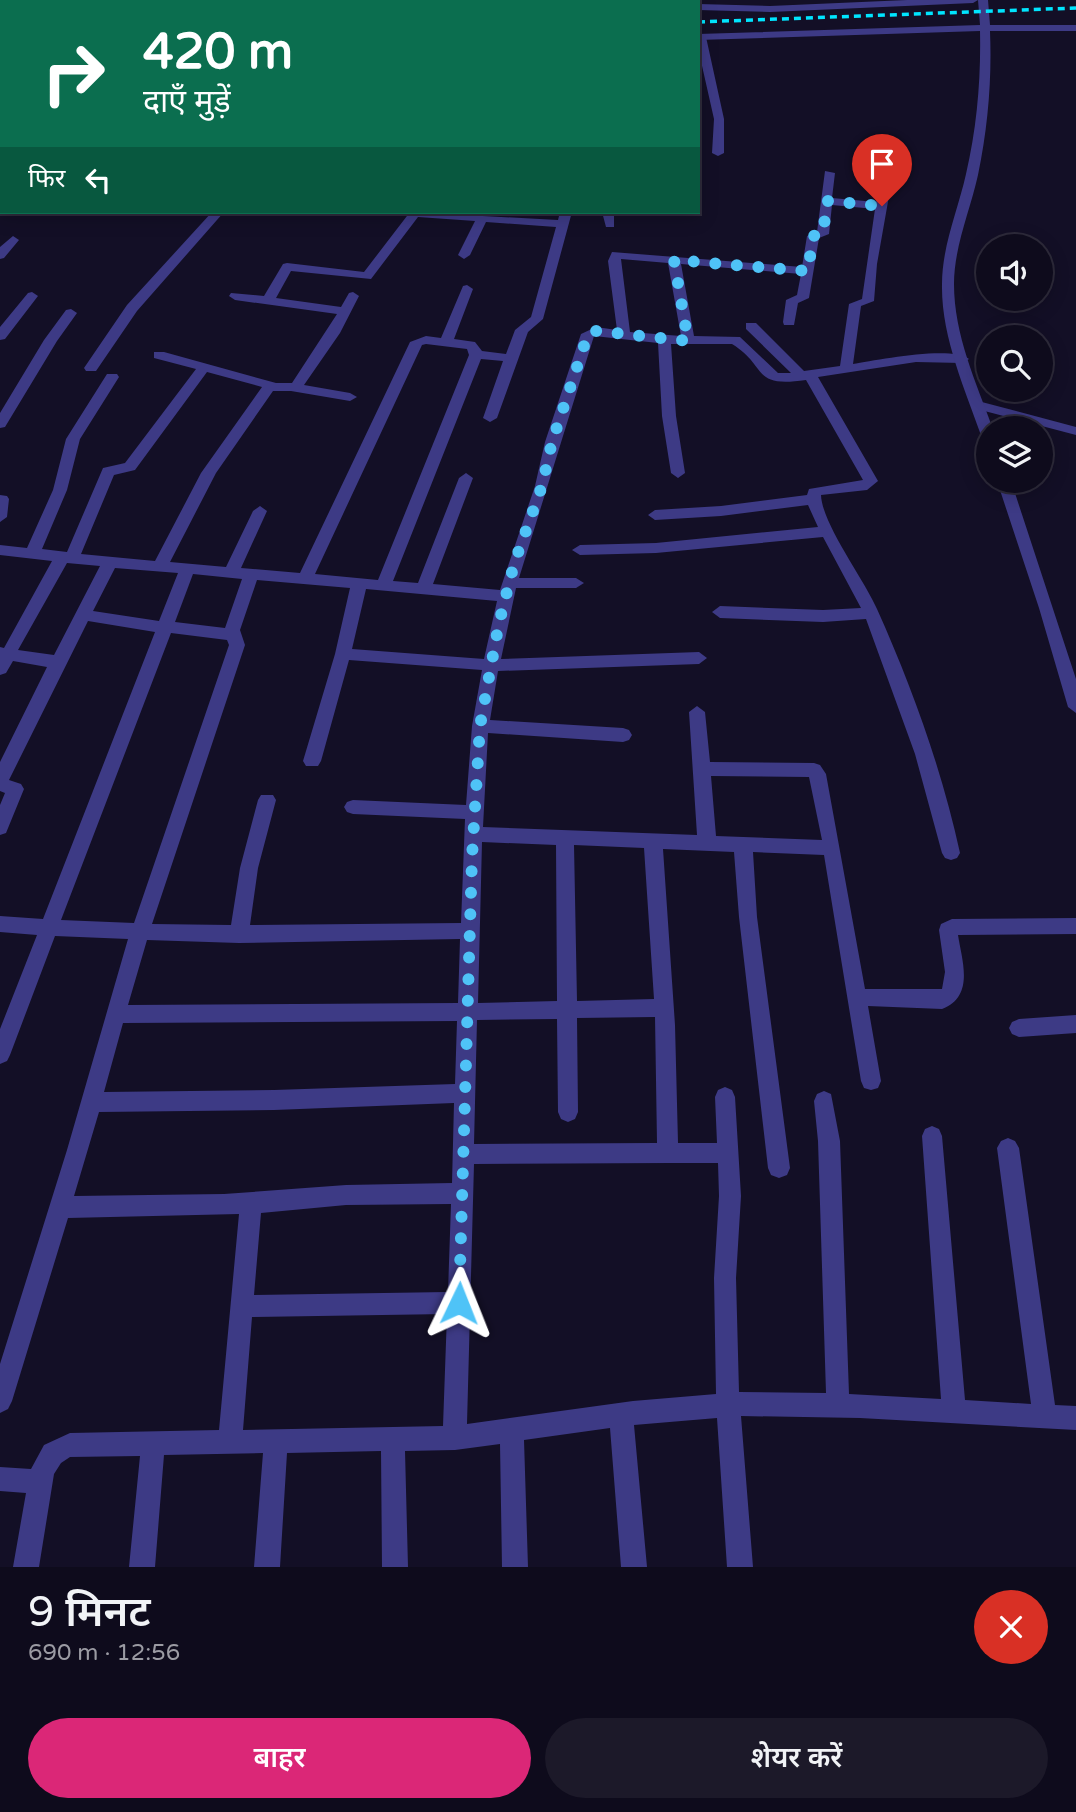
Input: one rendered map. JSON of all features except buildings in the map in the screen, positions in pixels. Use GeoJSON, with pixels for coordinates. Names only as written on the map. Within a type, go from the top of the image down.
{"type":"FeatureCollection","features":[{"type":"Feature","properties":{"kind":"street"},"geometry":{"type":"LineString","coordinates":[[700,7],[770,9],[973,0]]}},
{"type":"Feature","properties":{"kind":"street"},"geometry":{"type":"LineString","coordinates":[[982,416],[954,336],[948,284],[954,240],[984,117],[984,0]]}},
{"type":"Feature","properties":{"kind":"street"},"geometry":{"type":"LineString","coordinates":[[718,153],[719,119],[700,37],[1076,28]]}},
{"type":"Feature","properties":{"kind":"street"},"geometry":{"type":"LineString","coordinates":[[789,322],[792,300],[803,298],[813,236],[823,234],[829,173]]}},
{"type":"Feature","properties":{"kind":"street"},"geometry":{"type":"LineString","coordinates":[[846,369],[855,304],[868,301],[871,264],[886,179]]}},
{"type":"Feature","properties":{"kind":"street"},"geometry":{"type":"LineString","coordinates":[[827,201],[882,206]]}},
{"type":"Feature","properties":{"kind":"street"},"geometry":{"type":"LineString","coordinates":[[91,369],[132,308],[216,214]]}},
{"type":"Feature","properties":{"kind":"street"},"geometry":{"type":"LineString","coordinates":[[268,300],[287,267],[367,276],[414,214]]}},
{"type":"Feature","properties":{"kind":"street"},"geometry":{"type":"LineString","coordinates":[[428,214],[482,218],[565,218],[537,319],[522,330],[490,418]]}},
{"type":"Feature","properties":{"kind":"street"},"geometry":{"type":"LineString","coordinates":[[464,255],[482,218]]}},
{"type":"Feature","properties":{"kind":"street"},"geometry":{"type":"LineString","coordinates":[[0,255],[13,240]]}},
{"type":"Feature","properties":{"kind":"street"},"geometry":{"type":"LineString","coordinates":[[624,335],[615,256],[808,271]]}},
{"type":"Feature","properties":{"kind":"street"},"geometry":{"type":"LineString","coordinates":[[674,260],[688,341]]}},
{"type":"Feature","properties":{"kind":"street"},"geometry":{"type":"LineString","coordinates":[[446,342],[467,289]]}},
{"type":"Feature","properties":{"kind":"street"},"geometry":{"type":"LineString","coordinates":[[0,336],[32,296]]}},
{"type":"Feature","properties":{"kind":"street"},"geometry":{"type":"LineString","coordinates":[[235,296],[345,312]]}},
{"type":"Feature","properties":{"kind":"street"},"geometry":{"type":"LineString","coordinates":[[295,388],[353,296]]}},
{"type":"Feature","properties":{"kind":"street"},"geometry":{"type":"LineString","coordinates":[[0,424],[44,351],[71,313]]}},
{"type":"Feature","properties":{"kind":"street"},"geometry":{"type":"LineString","coordinates":[[751,326],[806,376],[871,481],[867,485],[819,490],[814,492],[814,499],[871,612],[935,782],[951,853]]}},
{"type":"Feature","properties":{"kind":"street"},"geometry":{"type":"LineString","coordinates":[[454,1438],[473,834],[480,726],[508,589],[588,334],[596,331],[664,340],[735,340],[774,378],[806,376],[916,358],[962,359]]}},
{"type":"Feature","properties":{"kind":"street"},"geometry":{"type":"LineString","coordinates":[[305,579],[415,345],[422,340],[473,346],[476,355],[427,470],[384,585]]}},
{"type":"Feature","properties":{"kind":"street"},"geometry":{"type":"LineString","coordinates":[[664,340],[669,416],[678,473]]}},
{"type":"Feature","properties":{"kind":"street"},"geometry":{"type":"LineString","coordinates":[[159,355],[271,385],[350,397]]}},
{"type":"Feature","properties":{"kind":"street"},"geometry":{"type":"LineString","coordinates":[[476,355],[511,358]]}},
{"type":"Feature","properties":{"kind":"street"},"geometry":{"type":"LineString","coordinates":[[0,669],[4,654],[67,558],[108,471],[130,467],[204,368]]}},
{"type":"Feature","properties":{"kind":"street"},"geometry":{"type":"LineString","coordinates":[[32,554],[60,490],[73,439],[112,377]]}},
{"type":"Feature","properties":{"kind":"street"},"geometry":{"type":"LineString","coordinates":[[160,566],[196,490],[271,385]]}},
{"type":"Feature","properties":{"kind":"street"},"geometry":{"type":"LineString","coordinates":[[978,405],[1076,431]]}},
{"type":"Feature","properties":{"kind":"street"},"geometry":{"type":"LineString","coordinates":[[424,588],[466,478]]}},
{"type":"Feature","properties":{"kind":"street"},"geometry":{"type":"LineString","coordinates":[[1008,493],[1047,608],[1076,707]]}},
{"type":"Feature","properties":{"kind":"street"},"geometry":{"type":"LineString","coordinates":[[0,517],[2,499]]}},
{"type":"Feature","properties":{"kind":"street"},"geometry":{"type":"LineString","coordinates":[[655,515],[721,511],[814,499]]}},
{"type":"Feature","properties":{"kind":"street"},"geometry":{"type":"LineString","coordinates":[[231,573],[260,511]]}},
{"type":"Feature","properties":{"kind":"street"},"geometry":{"type":"LineString","coordinates":[[580,550],[668,547],[828,531]]}},
{"type":"Feature","properties":{"kind":"street"},"geometry":{"type":"LineString","coordinates":[[0,550],[187,570],[424,588],[508,589],[576,583]]}},
{"type":"Feature","properties":{"kind":"street"},"geometry":{"type":"LineString","coordinates":[[0,828],[15,789],[0,782],[58,661],[110,562]]}},
{"type":"Feature","properties":{"kind":"street"},"geometry":{"type":"LineString","coordinates":[[0,1055],[187,570]]}},
{"type":"Feature","properties":{"kind":"street"},"geometry":{"type":"LineString","coordinates":[[0,1401],[61,1207],[139,933],[237,645],[234,625],[251,575]]}},
{"type":"Feature","properties":{"kind":"street"},"geometry":{"type":"LineString","coordinates":[[312,761],[343,654],[359,584]]}},
{"type":"Feature","properties":{"kind":"street"},"geometry":{"type":"LineString","coordinates":[[720,612],[823,616],[871,612]]}},
{"type":"Feature","properties":{"kind":"street"},"geometry":{"type":"LineString","coordinates":[[84,615],[234,635]]}},
{"type":"Feature","properties":{"kind":"street"},"geometry":{"type":"LineString","coordinates":[[4,654],[58,661]]}},
{"type":"Feature","properties":{"kind":"street"},"geometry":{"type":"LineString","coordinates":[[343,654],[491,665],[699,659]]}},
{"type":"Feature","properties":{"kind":"street"},"geometry":{"type":"LineString","coordinates":[[697,712],[707,842]]}},
{"type":"Feature","properties":{"kind":"street"},"geometry":{"type":"LineString","coordinates":[[480,726],[623,735]]}},
{"type":"Feature","properties":{"kind":"street"},"geometry":{"type":"LineString","coordinates":[[702,769],[814,770],[820,779],[871,1080]]}},
{"type":"Feature","properties":{"kind":"street"},"geometry":{"type":"LineString","coordinates":[[239,935],[249,868],[267,800]]}},
{"type":"Feature","properties":{"kind":"street"},"geometry":{"type":"LineString","coordinates":[[353,807],[474,812]]}},
{"type":"Feature","properties":{"kind":"street"},"geometry":{"type":"LineString","coordinates":[[473,834],[832,848]]}},
{"type":"Feature","properties":{"kind":"street"},"geometry":{"type":"LineString","coordinates":[[565,837],[568,1112]]}},
{"type":"Feature","properties":{"kind":"street"},"geometry":{"type":"LineString","coordinates":[[653,840],[664,1008],[668,1153]]}},
{"type":"Feature","properties":{"kind":"street"},"geometry":{"type":"LineString","coordinates":[[743,844],[748,917],[779,1168]]}},
{"type":"Feature","properties":{"kind":"street"},"geometry":{"type":"LineString","coordinates":[[0,924],[139,933],[239,935],[470,931]]}},
{"type":"Feature","properties":{"kind":"street"},"geometry":{"type":"LineString","coordinates":[[857,997],[943,1000],[951,997],[955,989],[947,936],[952,927],[1076,926]]}},
{"type":"Feature","properties":{"kind":"street"},"geometry":{"type":"LineString","coordinates":[[116,1014],[295,1015],[664,1008]]}},
{"type":"Feature","properties":{"kind":"street"},"geometry":{"type":"LineString","coordinates":[[1019,1028],[1076,1024]]}},
{"type":"Feature","properties":{"kind":"street"},"geometry":{"type":"LineString","coordinates":[[92,1101],[274,1100],[465,1093]]}},
{"type":"Feature","properties":{"kind":"street"},"geometry":{"type":"LineString","coordinates":[[725,1097],[730,1196],[725,1278],[729,1406],[740,1567]]}},
{"type":"Feature","properties":{"kind":"street"},"geometry":{"type":"LineString","coordinates":[[824,1101],[829,1142],[838,1405]]}},
{"type":"Feature","properties":{"kind":"street"},"geometry":{"type":"LineString","coordinates":[[932,1136],[954,1411]]}},
{"type":"Feature","properties":{"kind":"street"},"geometry":{"type":"LineString","coordinates":[[1008,1148],[1045,1417]]}},
{"type":"Feature","properties":{"kind":"street"},"geometry":{"type":"LineString","coordinates":[[463,1154],[728,1153]]}},
{"type":"Feature","properties":{"kind":"street"},"geometry":{"type":"LineString","coordinates":[[61,1207],[251,1203],[346,1195],[462,1194]]}},
{"type":"Feature","properties":{"kind":"street"},"geometry":{"type":"LineString","coordinates":[[230,1444],[251,1203]]}},
{"type":"Feature","properties":{"kind":"street"},"geometry":{"type":"LineString","coordinates":[[243,1306],[459,1303]]}},
{"type":"Feature","properties":{"kind":"street"},"geometry":{"type":"LineString","coordinates":[[26,1567],[44,1461],[53,1451],[70,1446],[454,1438],[621,1415],[752,1403],[1076,1418]]}},
{"type":"Feature","properties":{"kind":"street"},"geometry":{"type":"LineString","coordinates":[[621,1415],[634,1567]]}},
{"type":"Feature","properties":{"kind":"street"},"geometry":{"type":"LineString","coordinates":[[512,1431],[515,1567]]}},
{"type":"Feature","properties":{"kind":"street"},"geometry":{"type":"LineString","coordinates":[[393,1441],[395,1567]]}},
{"type":"Feature","properties":{"kind":"street"},"geometry":{"type":"LineString","coordinates":[[267,1567],[276,1443]]}},
{"type":"Feature","properties":{"kind":"street"},"geometry":{"type":"LineString","coordinates":[[142,1567],[153,1444]]}},
{"type":"Feature","properties":{"kind":"street"},"geometry":{"type":"LineString","coordinates":[[0,1479],[40,1482]]}},
{"type":"Feature","properties":{"kind":"railway"},"geometry":{"type":"LineString","coordinates":[[700,22],[1076,8]]}},
{"type":"Feature","properties":{"kind":"route"},"geometry":{"type":"LineString","coordinates":[[459,1303],[472,857],[480,726],[499,623],[514,564],[542,486],[552,442],[588,334],[596,331],[650,339],[688,341],[674,260],[808,271],[813,236],[823,234],[827,201],[882,206]]}}]}
